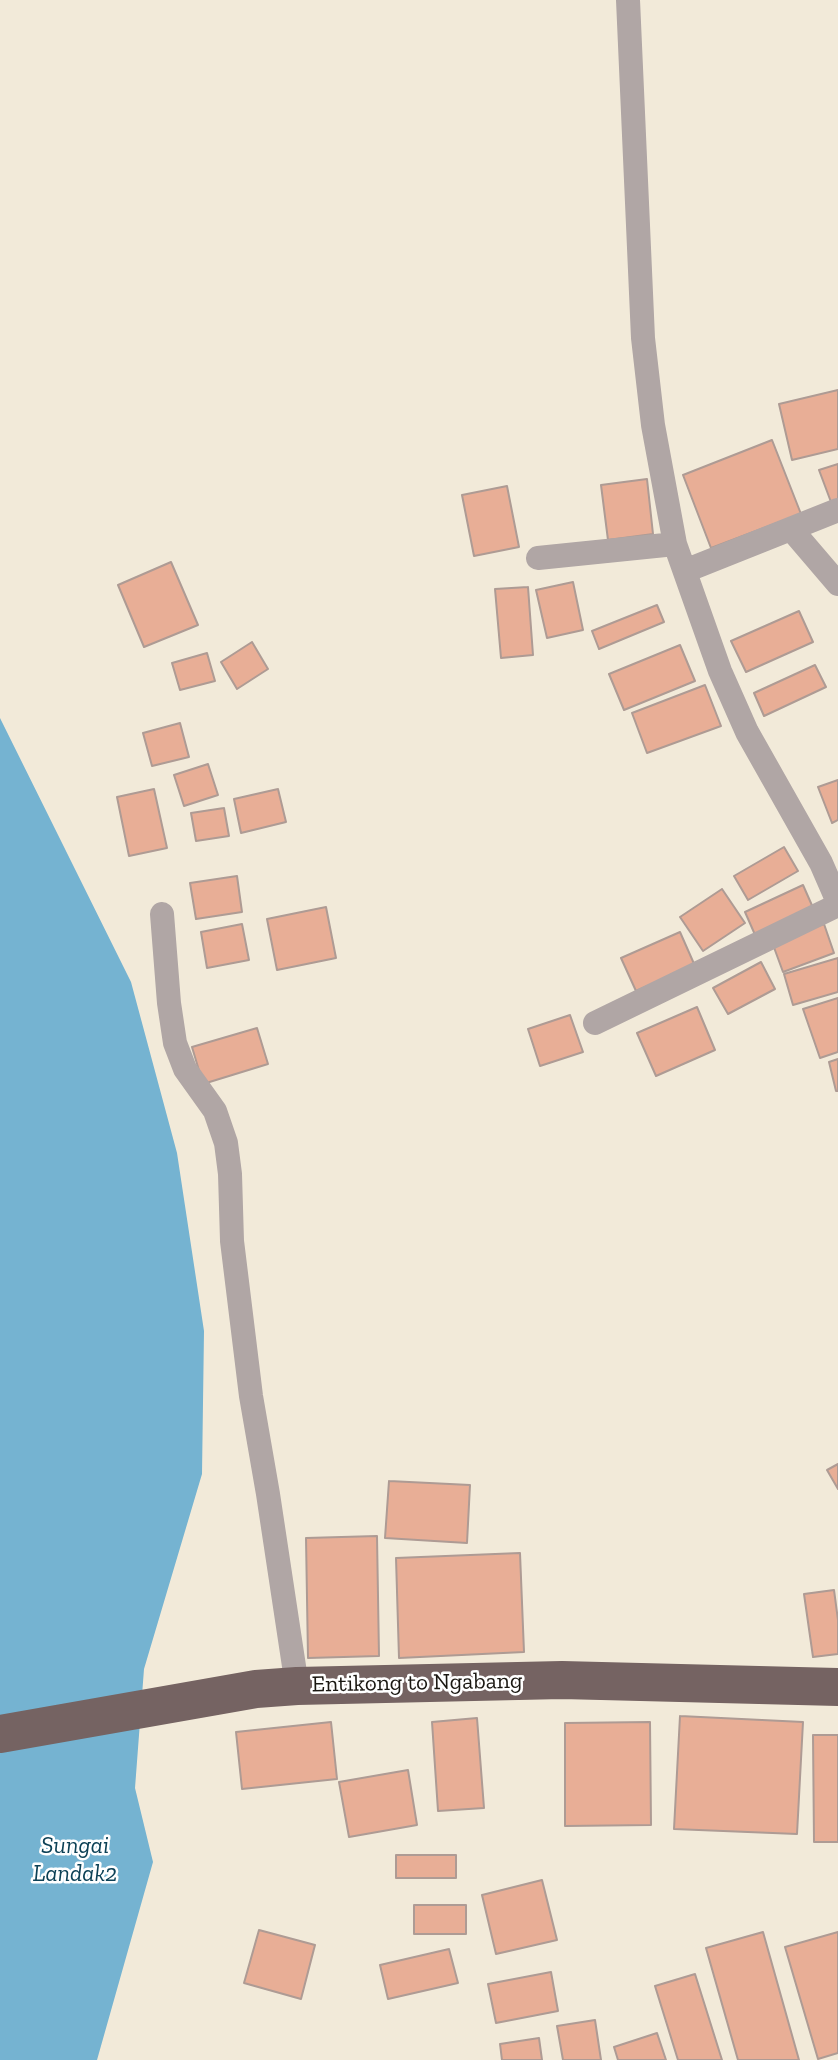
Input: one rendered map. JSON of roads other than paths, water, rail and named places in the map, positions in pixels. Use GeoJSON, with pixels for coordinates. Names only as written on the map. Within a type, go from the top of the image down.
{"type":"FeatureCollection","features":[{"type":"Feature","properties":{"kind":"highway","name":"Entikong to Ngabang"},"geometry":{"type":"LineString","coordinates":[[0,1734],[256,1689],[298,1686],[562,1679],[838,1688]]}},
{"type":"Feature","properties":{"kind":"street"},"geometry":{"type":"LineString","coordinates":[[595,1023],[838,904],[821,863],[747,732],[720,671],[675,544],[653,425],[643,338],[628,0]]}},
{"type":"Feature","properties":{"kind":"street"},"geometry":{"type":"LineString","coordinates":[[685,571],[838,510]]}},
{"type":"Feature","properties":{"kind":"street"},"geometry":{"type":"LineString","coordinates":[[791,529],[838,583]]}},
{"type":"Feature","properties":{"kind":"street"},"geometry":{"type":"LineString","coordinates":[[538,558],[675,544]]}},
{"type":"Feature","properties":{"kind":"street"},"geometry":{"type":"LineString","coordinates":[[162,914],[175,1042],[185,1069],[215,1111],[226,1143],[232,1241],[251,1396],[298,1686]]}},
{"type":"Feature","properties":{"kind":"water","name":"Sungai Landak2"},"geometry":{"type":"Polygon","coordinates":[[[0,718],[131,982],[177,1153],[204,1331],[202,1474],[144,1669],[135,1788],[153,1862],[97,2060],[0,2060],[0,718]]]}}]}
